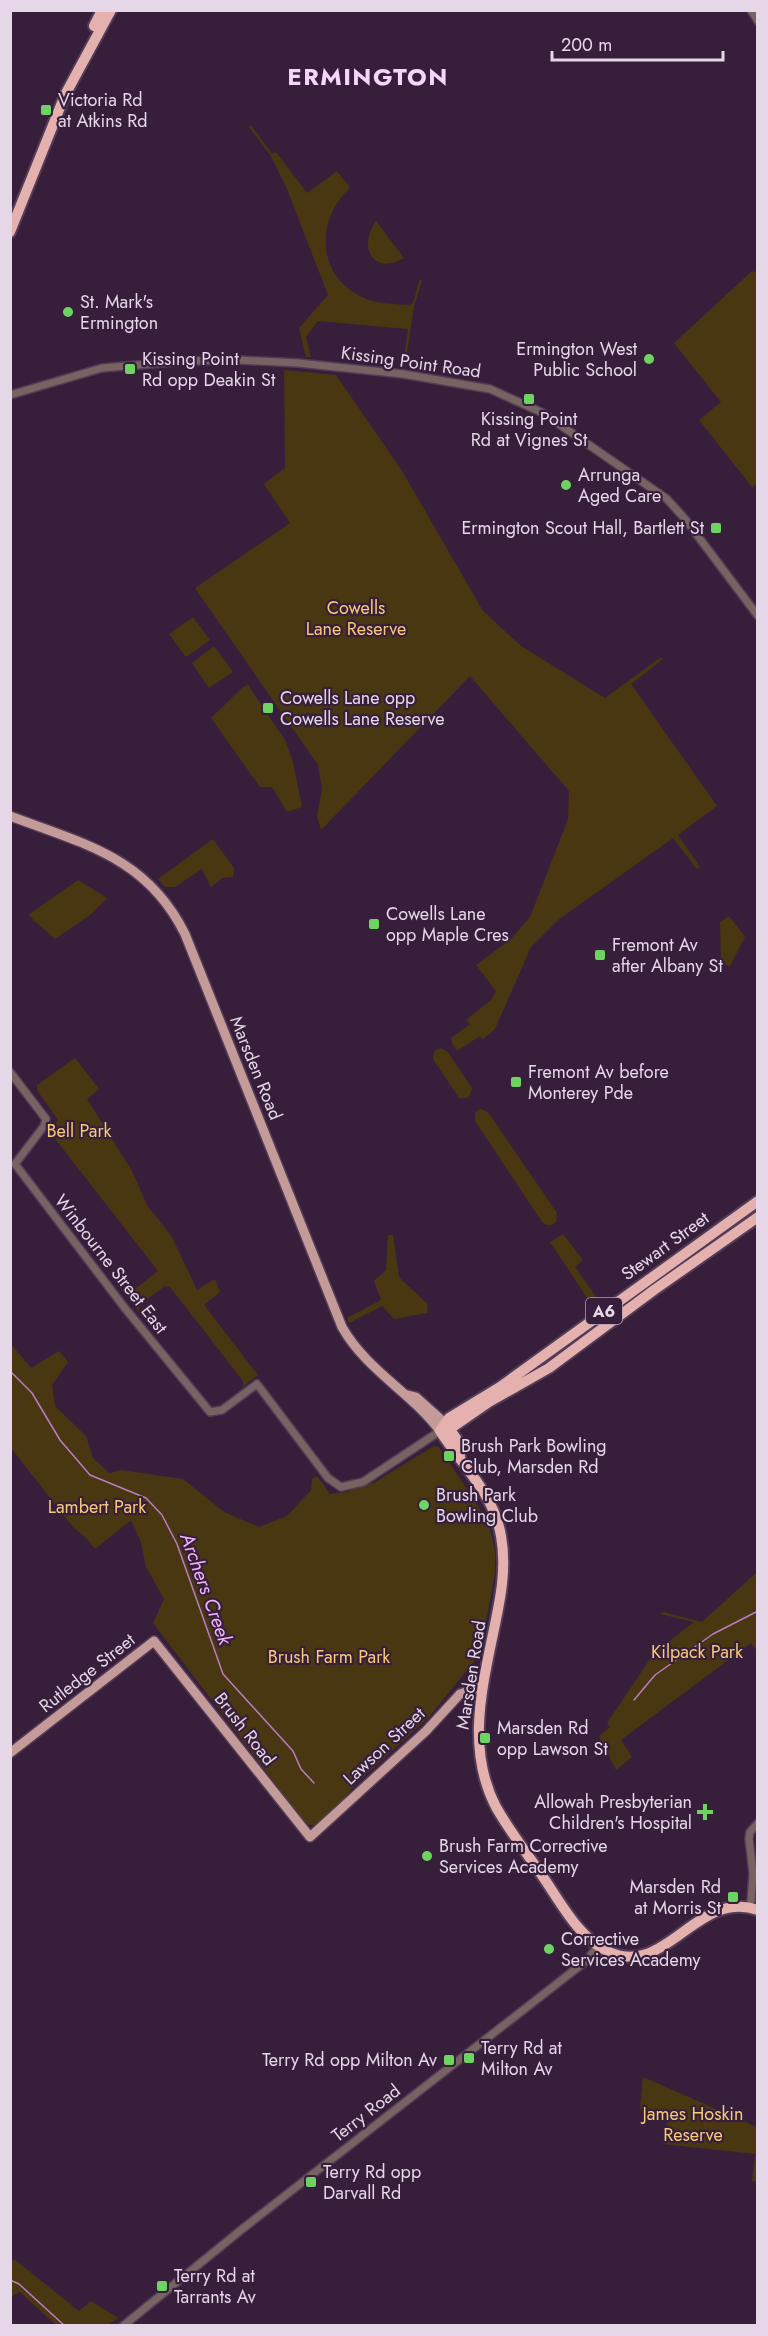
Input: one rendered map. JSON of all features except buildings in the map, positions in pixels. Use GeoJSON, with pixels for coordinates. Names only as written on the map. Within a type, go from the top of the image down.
{"type":"FeatureCollection","features":[{"type":"Feature","properties":{"kind":"highway"},"geometry":{"type":"LineString","coordinates":[[10,219],[65,84],[102,10]]}},
{"type":"Feature","properties":{"kind":"highway"},"geometry":{"type":"LineString","coordinates":[[10,232],[65,95],[111,10]]}},
{"type":"Feature","properties":{"kind":"highway","name":"Stewart Street"},"geometry":{"type":"LineString","coordinates":[[445,1428],[758,1200]]}},
{"type":"Feature","properties":{"kind":"highway","name":"Stewart Street"},"geometry":{"type":"LineString","coordinates":[[445,1428],[549,1368],[696,1259],[758,1217]]}},
{"type":"Feature","properties":{"kind":"highway","name":"Marsden Road"},"geometry":{"type":"LineString","coordinates":[[445,1428],[460,1444],[460,1456],[492,1507],[499,1524],[503,1549],[502,1591],[479,1713],[478,1748],[484,1775],[495,1804],[575,1923],[607,1952],[620,1955],[649,1953],[661,1948],[695,1922],[715,1911],[755,1905]]}},
{"type":"Feature","properties":{"kind":"main road","name":"Marsden Road"},"geometry":{"type":"LineString","coordinates":[[10,816],[109,854],[145,879],[167,903],[185,934],[342,1327],[367,1362],[408,1395],[416,1397],[445,1428]]}},
{"type":"Feature","properties":{"kind":"main road","name":"Rutledge Street"},"geometry":{"type":"LineString","coordinates":[[10,1753],[154,1641]]}},
{"type":"Feature","properties":{"kind":"main road","name":"Brush Road"},"geometry":{"type":"LineString","coordinates":[[154,1641],[310,1837]]}},
{"type":"Feature","properties":{"kind":"main road","name":"Lawson Street"},"geometry":{"type":"LineString","coordinates":[[310,1837],[426,1731],[460,1694],[483,1686]]}},
{"type":"Feature","properties":{"kind":"street"},"geometry":{"type":"LineString","coordinates":[[751,10],[758,21]]}},
{"type":"Feature","properties":{"kind":"street","name":"Kissing Point Road"},"geometry":{"type":"LineString","coordinates":[[10,395],[102,369],[186,361],[238,360],[298,363],[403,374],[490,389],[543,413],[667,499],[692,527],[758,616]]}},
{"type":"Feature","properties":{"kind":"street"},"geometry":{"type":"LineString","coordinates":[[10,1072],[13,1081]]}},
{"type":"Feature","properties":{"kind":"street","name":"Winbourne Street East"},"geometry":{"type":"LineString","coordinates":[[13,1081],[23,1086],[46,1119],[44,1126],[15,1164],[124,1307],[210,1412],[222,1410],[257,1384],[328,1478],[341,1486],[363,1482],[445,1428]]}},
{"type":"Feature","properties":{"kind":"street"},"geometry":{"type":"LineString","coordinates":[[755,1905],[750,1832],[758,1823]]}},
{"type":"Feature","properties":{"kind":"street","name":"Terry Road"},"geometry":{"type":"LineString","coordinates":[[123,2325],[586,1961],[599,1945]]}},
{"type":"Feature","properties":{"kind":"green space"},"geometry":{"type":"Polygon","coordinates":[[[251,125],[272,154],[276,152],[307,193],[337,171],[350,188],[339,200],[331,215],[326,245],[329,261],[335,274],[346,287],[372,301],[409,305],[413,303],[420,279],[422,281],[414,306],[405,366],[403,366],[408,329],[318,321],[306,337],[311,357],[306,357],[299,328],[328,295],[287,189],[271,156],[249,127],[251,125]]]}},
{"type":"Feature","properties":{"kind":"green space"},"geometry":{"type":"Polygon","coordinates":[[[376,221],[404,258],[384,264],[372,256],[368,241],[376,221]]]}},
{"type":"Feature","properties":{"kind":"green space"},"geometry":{"type":"Polygon","coordinates":[[[752,271],[758,273],[758,483],[752,487],[699,420],[721,402],[674,343],[752,271]]]}},
{"type":"Feature","properties":{"kind":"green space","name":"Cowells Lane Reserve"},"geometry":{"type":"Polygon","coordinates":[[[284,370],[336,375],[402,471],[483,611],[521,646],[605,698],[661,657],[663,659],[631,684],[717,806],[678,835],[700,867],[697,869],[673,838],[558,920],[531,947],[495,1029],[483,1039],[480,1036],[457,1051],[451,1038],[470,1024],[466,1020],[491,1000],[496,991],[476,965],[511,939],[530,917],[568,819],[569,791],[470,676],[321,830],[317,816],[322,789],[318,765],[195,588],[290,523],[264,484],[285,468],[284,370]]]}},
{"type":"Feature","properties":{"kind":"green space"},"geometry":{"type":"Polygon","coordinates":[[[193,617],[210,640],[186,657],[169,634],[193,617]]]}},
{"type":"Feature","properties":{"kind":"green space"},"geometry":{"type":"Polygon","coordinates":[[[214,646],[233,672],[209,688],[192,663],[214,646]]]}},
{"type":"Feature","properties":{"kind":"green space"},"geometry":{"type":"Polygon","coordinates":[[[248,685],[285,740],[293,762],[302,807],[287,812],[272,787],[260,787],[211,718],[243,687],[248,685]]]}},
{"type":"Feature","properties":{"kind":"green space"},"geometry":{"type":"Polygon","coordinates":[[[213,839],[234,868],[233,877],[222,878],[211,887],[202,869],[175,887],[165,887],[158,879],[213,839]]]}},
{"type":"Feature","properties":{"kind":"green space"},"geometry":{"type":"Polygon","coordinates":[[[78,880],[107,898],[90,915],[55,939],[28,915],[78,880]]]}},
{"type":"Feature","properties":{"kind":"green space"},"geometry":{"type":"Polygon","coordinates":[[[729,916],[745,937],[730,966],[721,963],[720,922],[729,916]]]}},
{"type":"Feature","properties":{"kind":"green space"},"geometry":{"type":"Polygon","coordinates":[[[440,1048],[447,1051],[470,1085],[472,1089],[468,1098],[459,1098],[433,1059],[434,1051],[440,1048]]]}},
{"type":"Feature","properties":{"kind":"green space","name":"Bell Park"},"geometry":{"type":"Polygon","coordinates":[[[75,1058],[99,1089],[87,1099],[132,1171],[147,1205],[172,1237],[197,1290],[215,1279],[220,1292],[204,1305],[258,1375],[243,1387],[243,1381],[170,1287],[165,1286],[139,1305],[139,1312],[127,1295],[158,1271],[49,1131],[58,1120],[37,1090],[37,1085],[75,1058]]]}},
{"type":"Feature","properties":{"kind":"green space"},"geometry":{"type":"Polygon","coordinates":[[[480,1109],[488,1112],[557,1213],[556,1222],[552,1225],[542,1222],[475,1121],[475,1113],[480,1109]]]}},
{"type":"Feature","properties":{"kind":"green space"},"geometry":{"type":"Polygon","coordinates":[[[563,1234],[583,1260],[575,1267],[602,1305],[595,1310],[550,1242],[563,1234]]]}},
{"type":"Feature","properties":{"kind":"green space"},"geometry":{"type":"Polygon","coordinates":[[[388,1235],[393,1235],[399,1277],[428,1305],[427,1313],[394,1319],[382,1306],[349,1323],[347,1318],[381,1300],[374,1281],[386,1270],[388,1235]]]}},
{"type":"Feature","properties":{"kind":"green space","name":"Brush Farm Park"},"geometry":{"type":"Polygon","coordinates":[[[11,1344],[31,1368],[59,1351],[68,1362],[52,1385],[55,1406],[86,1436],[93,1458],[109,1473],[121,1470],[183,1479],[224,1512],[259,1527],[287,1516],[311,1490],[312,1479],[317,1476],[330,1494],[347,1492],[370,1481],[372,1484],[434,1446],[439,1447],[488,1521],[495,1550],[495,1573],[480,1654],[429,1717],[357,1783],[327,1818],[317,1825],[309,1825],[302,1819],[153,1623],[164,1599],[146,1567],[141,1542],[131,1520],[95,1549],[73,1527],[11,1448],[11,1344]]]}},
{"type":"Feature","properties":{"kind":"green space","name":"Kilpack Park"},"geometry":{"type":"Polygon","coordinates":[[[757,1572],[757,1651],[751,1643],[621,1740],[632,1757],[616,1770],[599,1736],[610,1727],[607,1723],[654,1653],[694,1622],[660,1614],[663,1612],[702,1622],[757,1572]]]}},
{"type":"Feature","properties":{"kind":"green space","name":"James Hoskin Reserve"},"geometry":{"type":"Polygon","coordinates":[[[643,2077],[757,2127],[757,2182],[752,2181],[755,2154],[663,2144],[669,2115],[640,2109],[643,2077]]]}},
{"type":"Feature","properties":{"kind":"green space"},"geometry":{"type":"Polygon","coordinates":[[[14,2259],[79,2311],[91,2301],[118,2318],[108,2325],[56,2325],[20,2292],[11,2297],[11,2262],[14,2259]]]}},
{"type":"Feature","properties":{"kind":"waterway","name":"Archers Creek"},"geometry":{"type":"LineString","coordinates":[[10,1371],[32,1393],[60,1440],[90,1475],[146,1498],[162,1515],[177,1544],[223,1674],[293,1751],[301,1769],[314,1783]]}},
{"type":"Feature","properties":{"kind":"waterway"},"geometry":{"type":"LineString","coordinates":[[634,1700],[655,1675],[713,1634],[758,1611]]}},
{"type":"Feature","properties":{"kind":"waterway"},"geometry":{"type":"LineString","coordinates":[[10,2280],[19,2284],[65,2326]]}},
{"type":"Feature","properties":{"kind":"place","name":"Victoria Rd at Atkins Rd"},"geometry":{"type":"Point","coordinates":[46,110]}},
{"type":"Feature","properties":{"kind":"place","name":"St. Mark's Ermington"},"geometry":{"type":"Point","coordinates":[68,312]}},
{"type":"Feature","properties":{"kind":"place","name":"Ermington West Public School"},"geometry":{"type":"Point","coordinates":[649,359]}},
{"type":"Feature","properties":{"kind":"place","name":"Kissing Point Rd opp Deakin St"},"geometry":{"type":"Point","coordinates":[130,369]}},
{"type":"Feature","properties":{"kind":"place","name":"Kissing Point Rd at Vignes St"},"geometry":{"type":"Point","coordinates":[529,399]}},
{"type":"Feature","properties":{"kind":"place","name":"Arrunga Aged Care"},"geometry":{"type":"Point","coordinates":[566,485]}},
{"type":"Feature","properties":{"kind":"place","name":"Ermington Scout Hall, Bartlett St"},"geometry":{"type":"Point","coordinates":[716,528]}},
{"type":"Feature","properties":{"kind":"place","name":"Cowells Lane opp Cowells Lane Reserve"},"geometry":{"type":"Point","coordinates":[268,708]}},
{"type":"Feature","properties":{"kind":"place","name":"Cowells Lane opp Maple Cres"},"geometry":{"type":"Point","coordinates":[374,924]}},
{"type":"Feature","properties":{"kind":"place","name":"Fremont Av after Albany St"},"geometry":{"type":"Point","coordinates":[600,955]}},
{"type":"Feature","properties":{"kind":"place","name":"Fremont Av before Monterey Pde"},"geometry":{"type":"Point","coordinates":[516,1082]}},
{"type":"Feature","properties":{"kind":"place","name":"Brush Park Bowling Club, Marsden Rd"},"geometry":{"type":"Point","coordinates":[449,1456]}},
{"type":"Feature","properties":{"kind":"place","name":"Brush Park Bowling Club"},"geometry":{"type":"Point","coordinates":[424,1505]}},
{"type":"Feature","properties":{"kind":"place","name":"Marsden Rd opp Lawson St"},"geometry":{"type":"Point","coordinates":[485,1738]}},
{"type":"Feature","properties":{"kind":"place","name":"Allowah Presbyterian Children's Hospital"},"geometry":{"type":"Point","coordinates":[705,1812]}},
{"type":"Feature","properties":{"kind":"place","name":"Brush Farm Corrective Services Academy"},"geometry":{"type":"Point","coordinates":[427,1856]}},
{"type":"Feature","properties":{"kind":"place","name":"Marsden Rd at Morris St"},"geometry":{"type":"Point","coordinates":[733,1897]}},
{"type":"Feature","properties":{"kind":"place","name":"Corrective Services Academy"},"geometry":{"type":"Point","coordinates":[549,1949]}},
{"type":"Feature","properties":{"kind":"place","name":"Terry Rd at Milton Av"},"geometry":{"type":"Point","coordinates":[469,2058]}},
{"type":"Feature","properties":{"kind":"place","name":"Terry Rd opp Milton Av"},"geometry":{"type":"Point","coordinates":[449,2060]}},
{"type":"Feature","properties":{"kind":"place","name":"Terry Rd opp Darvall Rd"},"geometry":{"type":"Point","coordinates":[311,2182]}},
{"type":"Feature","properties":{"kind":"place","name":"Terry Rd at Tarrants Av"},"geometry":{"type":"Point","coordinates":[162,2286]}},
{"type":"Feature","properties":{"kind":"district","name":"ERMINGTON"},"geometry":{"type":"Point","coordinates":[368,76]}},
{"type":"Feature","properties":{"kind":"park label","name":"Lambert Park"},"geometry":{"type":"Point","coordinates":[97,1507]}}]}
